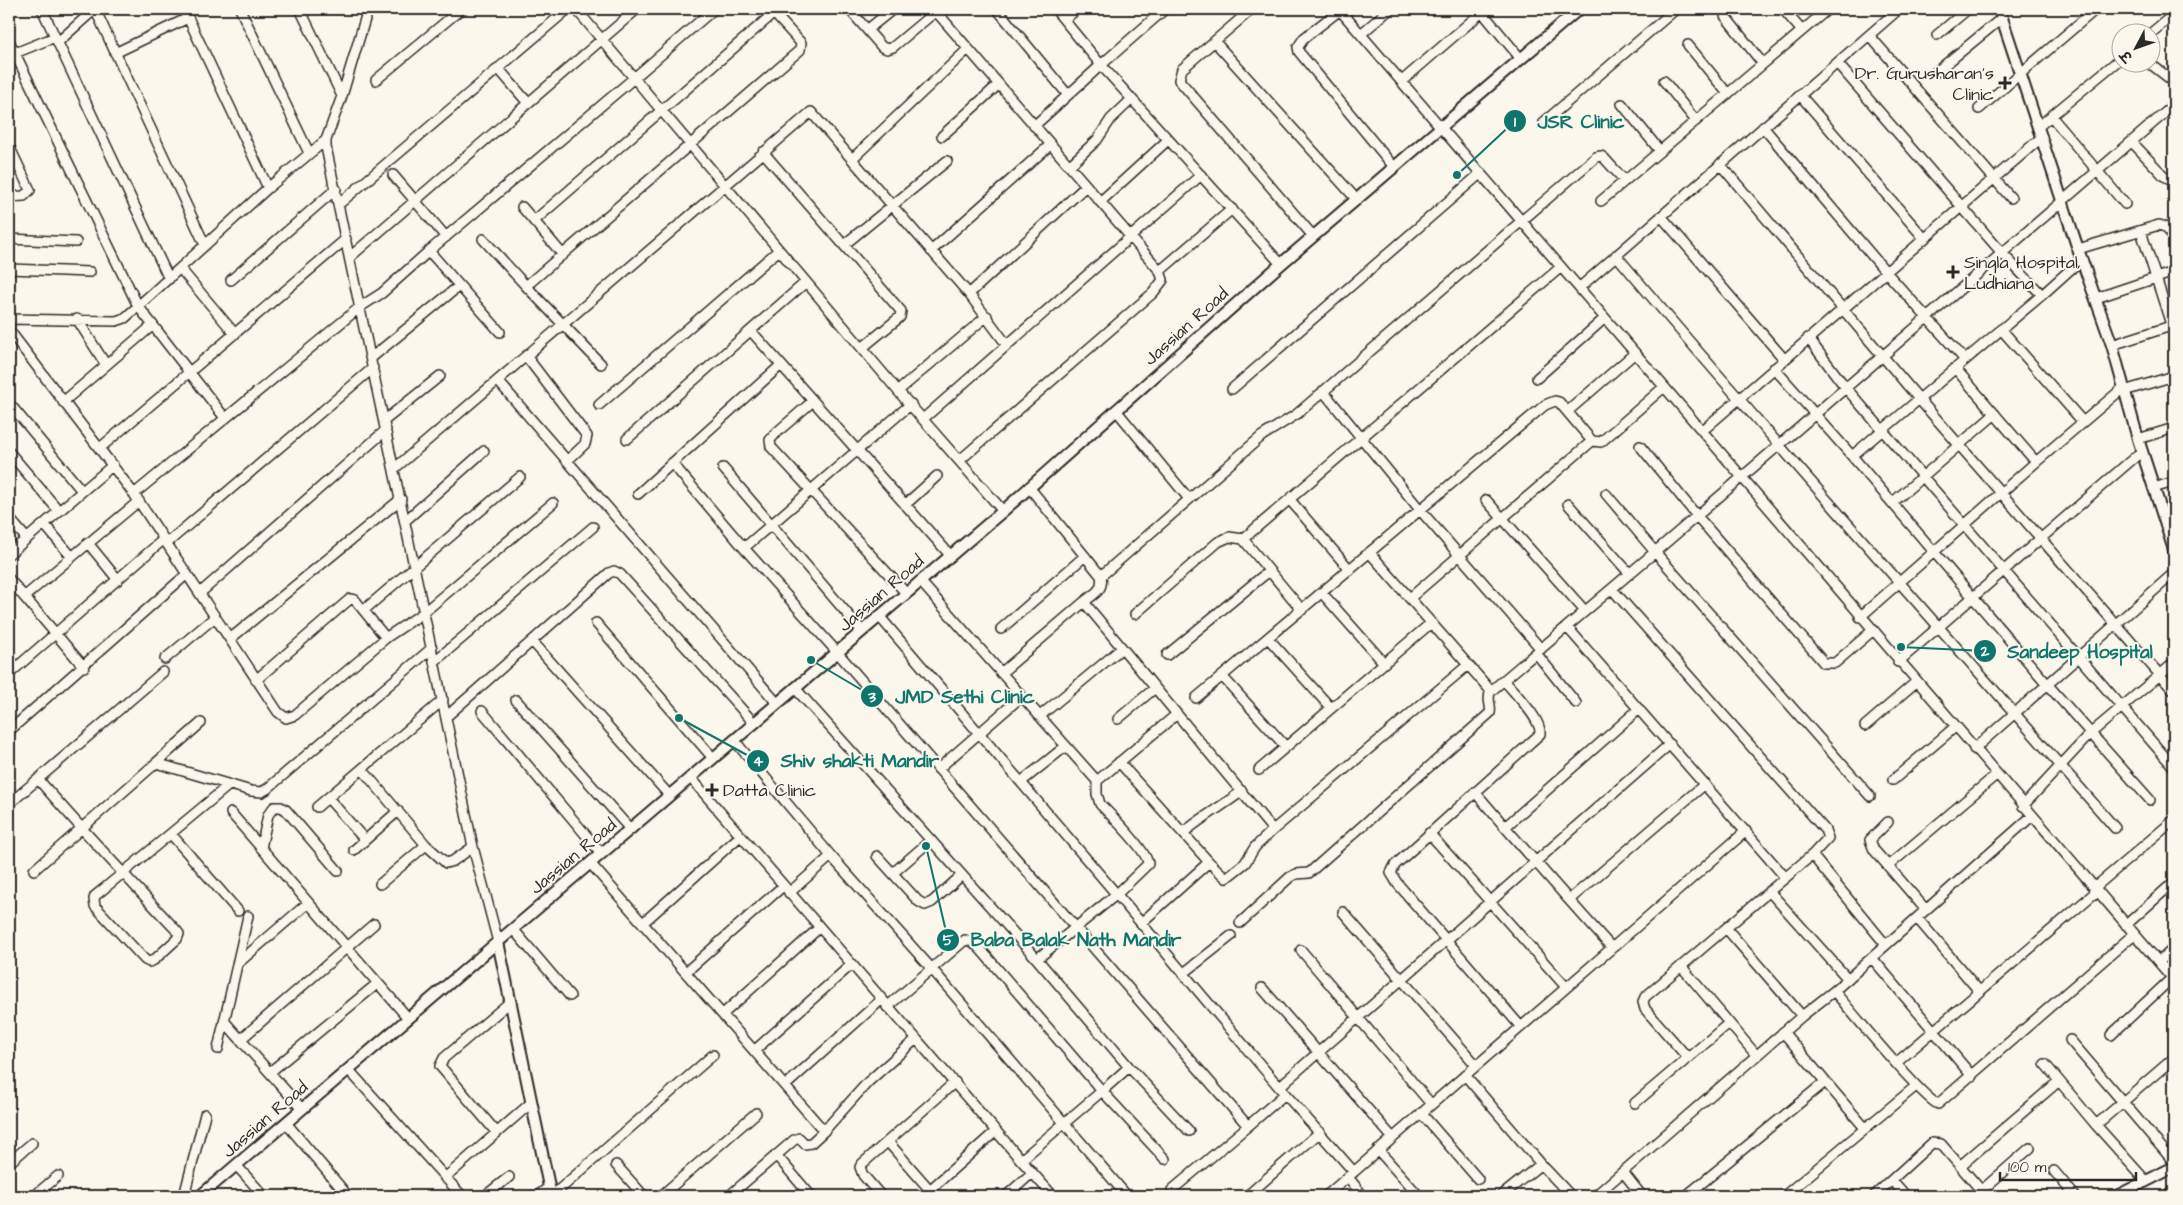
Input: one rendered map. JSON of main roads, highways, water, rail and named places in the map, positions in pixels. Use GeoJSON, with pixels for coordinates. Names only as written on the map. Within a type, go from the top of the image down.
{"type":"FeatureCollection","features":[{"type":"Feature","properties":{"kind":"place","name":"Dr. Gurusharan's Clinic"},"geometry":{"type":"Point","coordinates":[2005,83]}},
{"type":"Feature","properties":{"kind":"place","name":"JSR Clinic"},"geometry":{"type":"Point","coordinates":[1457,175]}},
{"type":"Feature","properties":{"kind":"place","name":"Singla Hospital, Ludhiana"},"geometry":{"type":"Point","coordinates":[1953,272]}},
{"type":"Feature","properties":{"kind":"place","name":"Sandeep Hospital"},"geometry":{"type":"Point","coordinates":[1901,647]}},
{"type":"Feature","properties":{"kind":"place","name":"JMD Sethi Clinic"},"geometry":{"type":"Point","coordinates":[811,660]}},
{"type":"Feature","properties":{"kind":"place","name":"Shiv shakti Mandir"},"geometry":{"type":"Point","coordinates":[679,718]}},
{"type":"Feature","properties":{"kind":"place","name":"Datta Clinic"},"geometry":{"type":"Point","coordinates":[712,790]}},
{"type":"Feature","properties":{"kind":"place","name":"Baba Balak Nath Mandir"},"geometry":{"type":"Point","coordinates":[926,846]}}]}
